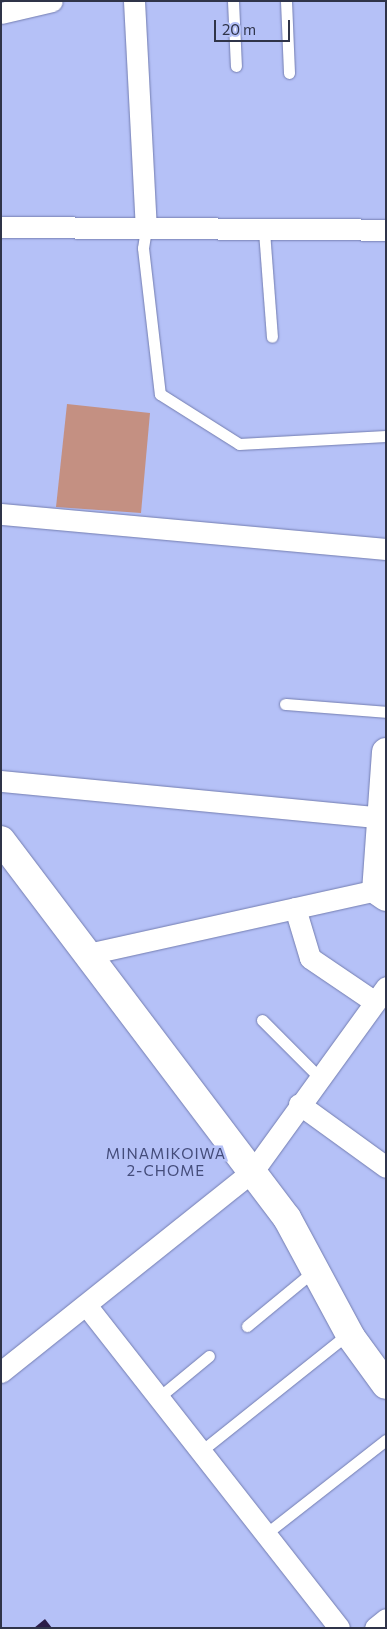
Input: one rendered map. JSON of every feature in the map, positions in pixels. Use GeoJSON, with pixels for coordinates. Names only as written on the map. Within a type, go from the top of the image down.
{"type":"FeatureCollection","features":[{"type":"Feature","properties":{"kind":"street"},"geometry":{"type":"LineString","coordinates":[[5,8],[52,1]]}},
{"type":"Feature","properties":{"kind":"street"},"geometry":{"type":"LineString","coordinates":[[134,1],[146,229]]}},
{"type":"Feature","properties":{"kind":"street"},"geometry":{"type":"LineString","coordinates":[[2,230],[386,230]]}},
{"type":"Feature","properties":{"kind":"street"},"geometry":{"type":"LineString","coordinates":[[1,514],[386,549]]}},
{"type":"Feature","properties":{"kind":"street"},"geometry":{"type":"LineString","coordinates":[[88,954],[295,908],[382,892],[382,818],[386,752]]}},
{"type":"Feature","properties":{"kind":"street"},"geometry":{"type":"LineString","coordinates":[[1,781],[382,818]]}},
{"type":"Feature","properties":{"kind":"street"},"geometry":{"type":"LineString","coordinates":[[1,840],[287,1218],[349,1333],[386,1385]]}},
{"type":"Feature","properties":{"kind":"street"},"geometry":{"type":"LineString","coordinates":[[1,1372],[253,1171],[319,1077],[382,999],[310,958],[295,908]]}},
{"type":"Feature","properties":{"kind":"street"},"geometry":{"type":"LineString","coordinates":[[299,1104],[386,1167]]}},
{"type":"Feature","properties":{"kind":"street"},"geometry":{"type":"LineString","coordinates":[[86,1305],[263,1536],[339,1628]]}},
{"type":"Feature","properties":{"kind":"street"},"geometry":{"type":"LineString","coordinates":[[374,1628],[386,1619]]}},
{"type":"Feature","properties":{"kind":"lane"},"geometry":{"type":"LineString","coordinates":[[233,1],[236,66]]}},
{"type":"Feature","properties":{"kind":"lane"},"geometry":{"type":"LineString","coordinates":[[286,1],[289,73]]}},
{"type":"Feature","properties":{"kind":"lane"},"geometry":{"type":"LineString","coordinates":[[146,229],[143,248],[160,394],[239,444],[386,436]]}},
{"type":"Feature","properties":{"kind":"lane"},"geometry":{"type":"LineString","coordinates":[[264,231],[272,337]]}},
{"type":"Feature","properties":{"kind":"lane"},"geometry":{"type":"LineString","coordinates":[[285,704],[386,712]]}},
{"type":"Feature","properties":{"kind":"lane"},"geometry":{"type":"LineString","coordinates":[[262,1020],[319,1077]]}},
{"type":"Feature","properties":{"kind":"lane"},"geometry":{"type":"LineString","coordinates":[[248,1326],[315,1270]]}},
{"type":"Feature","properties":{"kind":"lane"},"geometry":{"type":"LineString","coordinates":[[200,1452],[349,1333]]}},
{"type":"Feature","properties":{"kind":"lane"},"geometry":{"type":"LineString","coordinates":[[158,1398],[209,1356]]}},
{"type":"Feature","properties":{"kind":"lane"},"geometry":{"type":"LineString","coordinates":[[263,1536],[386,1440]]}},
{"type":"Feature","properties":{"kind":"shaded area"},"geometry":{"type":"Polygon","coordinates":[[[67,404],[150,413],[141,513],[56,507],[67,404]]]}},
{"type":"Feature","properties":{"kind":"building"},"geometry":{"type":"Polygon","coordinates":[[[45,1619],[52,1628],[34,1628],[45,1619]]]}},
{"type":"Feature","properties":{"kind":"district","name":"MINAMIKOIWA 2-CHOME"},"geometry":{"type":"Point","coordinates":[166,1162]}}]}
